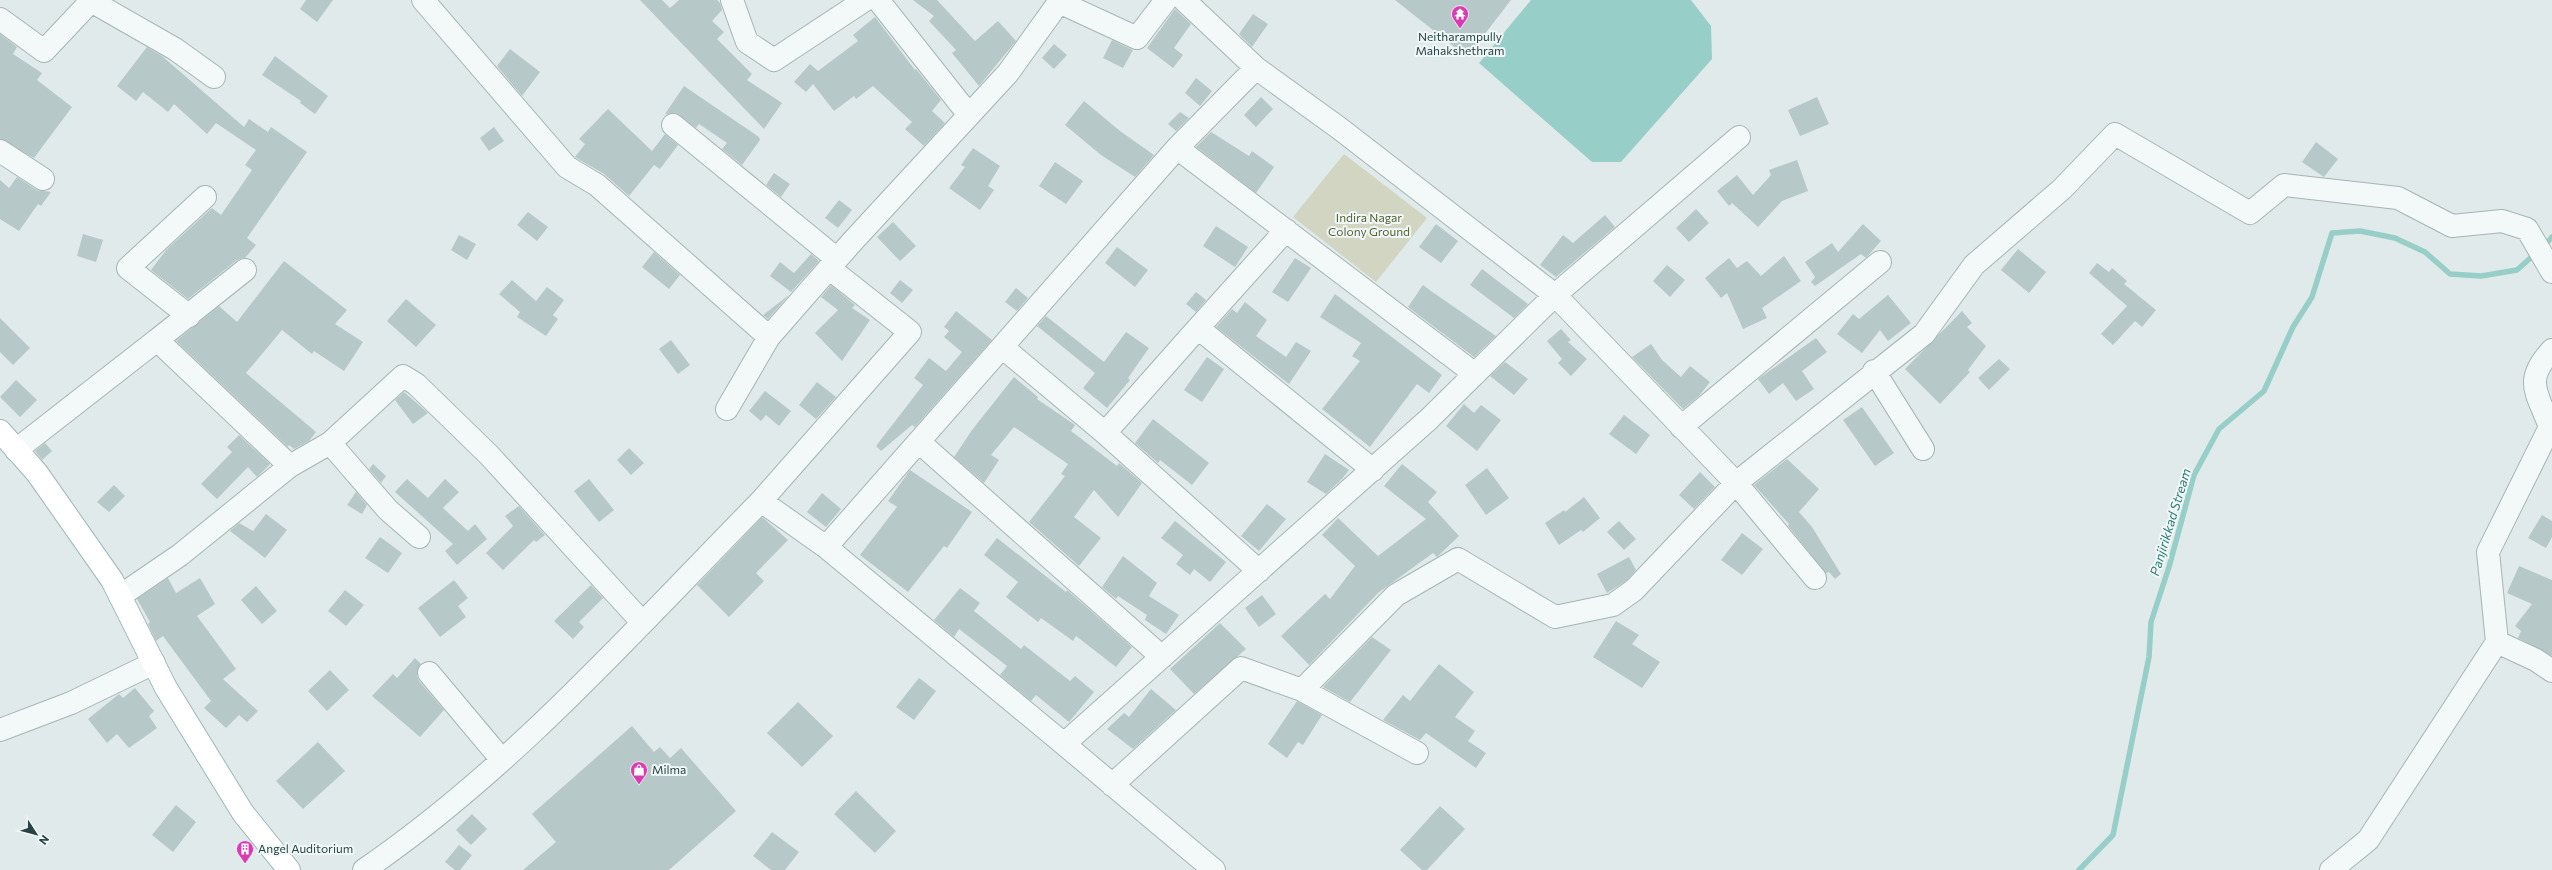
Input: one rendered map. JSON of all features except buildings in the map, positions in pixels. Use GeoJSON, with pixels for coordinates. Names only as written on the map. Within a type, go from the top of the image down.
{"type":"FeatureCollection","features":[{"type":"Feature","properties":{"kind":"main road"},"geometry":{"type":"LineString","coordinates":[[0,431],[37,473],[112,580],[166,688],[243,813],[289,870]]}},
{"type":"Feature","properties":{"kind":"street"},"geometry":{"type":"LineString","coordinates":[[0,19],[44,51],[92,0],[175,49],[214,77]]}},
{"type":"Feature","properties":{"kind":"street"},"geometry":{"type":"LineString","coordinates":[[423,0],[567,167],[597,185],[769,337]]}},
{"type":"Feature","properties":{"kind":"street"},"geometry":{"type":"LineString","coordinates":[[732,0],[747,42],[774,60],[865,0]]}},
{"type":"Feature","properties":{"kind":"street"},"geometry":{"type":"LineString","coordinates":[[878,0],[969,115]]}},
{"type":"Feature","properties":{"kind":"street"},"geometry":{"type":"LineString","coordinates":[[727,409],[769,337],[833,264],[1008,73],[1059,2],[1138,38],[1166,0]]}},
{"type":"Feature","properties":{"kind":"street"},"geometry":{"type":"LineString","coordinates":[[1184,0],[1256,68],[1340,128],[1555,295],[1736,483],[1815,578]]}},
{"type":"Feature","properties":{"kind":"street"},"geometry":{"type":"LineString","coordinates":[[826,546],[1177,148],[1256,68]]}},
{"type":"Feature","properties":{"kind":"street"},"geometry":{"type":"LineString","coordinates":[[364,870],[396,849],[519,746],[761,501],[910,332],[674,125]]}},
{"type":"Feature","properties":{"kind":"street"},"geometry":{"type":"LineString","coordinates":[[1302,690],[1396,595],[1458,558],[1555,617],[1613,605],[1634,590],[1736,483],[1874,372],[1924,334],[1974,265],[2062,189],[2114,134],[2250,213],[2284,185],[2398,198],[2452,226],[2502,221],[2527,229],[2550,268]]}},
{"type":"Feature","properties":{"kind":"street"},"geometry":{"type":"LineString","coordinates":[[1064,744],[1373,470],[1475,374],[1555,295],[1739,137]]}},
{"type":"Feature","properties":{"kind":"street"},"geometry":{"type":"LineString","coordinates":[[1177,148],[1475,374]]}},
{"type":"Feature","properties":{"kind":"street"},"geometry":{"type":"LineString","coordinates":[[0,151],[43,178]]}},
{"type":"Feature","properties":{"kind":"street"},"geometry":{"type":"LineString","coordinates":[[189,316],[128,268],[205,197]]}},
{"type":"Feature","properties":{"kind":"street"},"geometry":{"type":"LineString","coordinates":[[1105,433],[1286,230]]}},
{"type":"Feature","properties":{"kind":"street"},"geometry":{"type":"LineString","coordinates":[[1681,427],[1880,262]]}},
{"type":"Feature","properties":{"kind":"street"},"geometry":{"type":"LineString","coordinates":[[16,450],[156,340],[189,316],[245,270]]}},
{"type":"Feature","properties":{"kind":"street"},"geometry":{"type":"LineString","coordinates":[[1198,328],[1373,470]]}},
{"type":"Feature","properties":{"kind":"street"},"geometry":{"type":"LineString","coordinates":[[156,340],[290,466]]}},
{"type":"Feature","properties":{"kind":"street"},"geometry":{"type":"LineString","coordinates":[[1002,347],[1105,433],[1259,571]]}},
{"type":"Feature","properties":{"kind":"street"},"geometry":{"type":"LineString","coordinates":[[2330,870],[2368,840],[2496,642],[2488,552],[2550,427],[2534,382],[2539,364],[2552,350]]}},
{"type":"Feature","properties":{"kind":"street"},"geometry":{"type":"LineString","coordinates":[[1874,372],[1923,449]]}},
{"type":"Feature","properties":{"kind":"street"},"geometry":{"type":"LineString","coordinates":[[120,596],[180,555],[290,466],[330,443],[403,376],[489,455],[642,622]]}},
{"type":"Feature","properties":{"kind":"street"},"geometry":{"type":"LineString","coordinates":[[919,442],[1162,657]]}},
{"type":"Feature","properties":{"kind":"street"},"geometry":{"type":"LineString","coordinates":[[330,443],[388,510],[419,537]]}},
{"type":"Feature","properties":{"kind":"street"},"geometry":{"type":"LineString","coordinates":[[761,501],[826,546],[1214,870]]}},
{"type":"Feature","properties":{"kind":"street"},"geometry":{"type":"LineString","coordinates":[[2496,642],[2536,660],[2552,671]]}},
{"type":"Feature","properties":{"kind":"street"},"geometry":{"type":"LineString","coordinates":[[0,730],[71,703],[154,663]]}},
{"type":"Feature","properties":{"kind":"street"},"geometry":{"type":"LineString","coordinates":[[1112,785],[1241,668],[1302,690],[1417,753]]}},
{"type":"Feature","properties":{"kind":"street"},"geometry":{"type":"LineString","coordinates":[[429,674],[502,760]]}},
{"type":"Feature","properties":{"kind":"green space","name":"Indira Nagar Colony Ground"},"geometry":{"type":"Polygon","coordinates":[[[1344,154],[1427,218],[1376,282],[1293,217],[1344,154]]]}},
{"type":"Feature","properties":{"kind":"water"},"geometry":{"type":"Polygon","coordinates":[[[1531,0],[1691,0],[1711,26],[1712,59],[1621,162],[1592,162],[1479,63],[1531,0]]]}},
{"type":"Feature","properties":{"kind":"waterway","name":"Panjirikkad Stream"},"geometry":{"type":"LineString","coordinates":[[2079,870],[2113,835],[2149,657],[2151,622],[2169,567],[2194,475],[2219,429],[2264,391],[2293,327],[2312,297],[2332,233],[2360,231],[2395,238],[2425,252],[2450,274],[2481,276],[2517,270],[2536,253]]}},
{"type":"Feature","properties":{"kind":"waterway","name":"Panjirikkad Stream"},"geometry":{"type":"LineString","coordinates":[[2543,247],[2552,237]]}},
{"type":"Feature","properties":{"kind":"place","name":"Neitharampully Mahakshethram"},"geometry":{"type":"Point","coordinates":[1460,29]}},
{"type":"Feature","properties":{"kind":"place","name":"Milma"},"geometry":{"type":"Point","coordinates":[639,785]}},
{"type":"Feature","properties":{"kind":"place","name":"Angel Auditorium"},"geometry":{"type":"Point","coordinates":[245,864]}}]}
